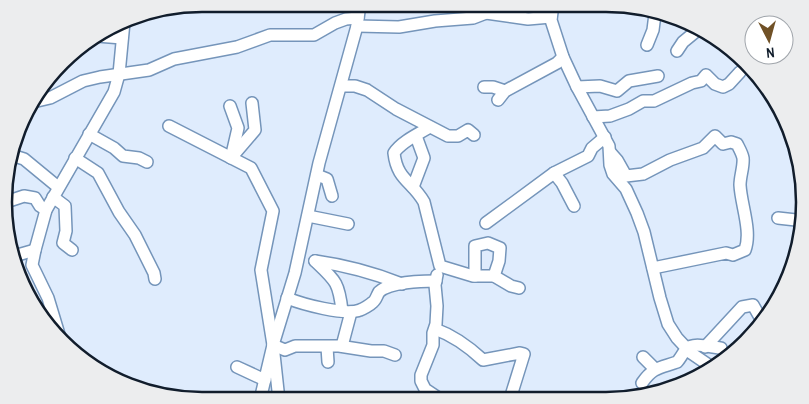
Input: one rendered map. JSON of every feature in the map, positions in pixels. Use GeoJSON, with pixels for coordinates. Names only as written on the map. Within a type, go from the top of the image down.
{"type":"FeatureCollection","features":[{"type":"Feature","properties":{"kind":"street"},"geometry":{"type":"LineString","coordinates":[[262,392],[273,345],[300,254],[317,175],[342,86],[359,12]]}},
{"type":"Feature","properties":{"kind":"street"},"geometry":{"type":"LineString","coordinates":[[552,12],[551,17],[563,57],[577,87],[605,137],[610,152],[610,165],[613,174],[626,189],[637,213],[644,232],[668,324],[676,338],[691,353],[706,363]]}},
{"type":"Feature","properties":{"kind":"street"},"geometry":{"type":"LineString","coordinates":[[42,100],[50,98],[83,81],[149,70],[174,59],[237,47],[270,35],[314,35],[346,19],[399,27],[435,21],[473,18],[486,13],[528,19],[551,17]]}},
{"type":"Feature","properties":{"kind":"street"},"geometry":{"type":"LineString","coordinates":[[647,45],[653,30],[654,19]]}},
{"type":"Feature","properties":{"kind":"street"},"geometry":{"type":"LineString","coordinates":[[55,321],[48,298],[32,265],[35,250],[46,210],[114,92],[123,30]]}},
{"type":"Feature","properties":{"kind":"street"},"geometry":{"type":"LineString","coordinates":[[677,51],[683,42],[693,33]]}},
{"type":"Feature","properties":{"kind":"street"},"geometry":{"type":"LineString","coordinates":[[109,37],[122,38]]}},
{"type":"Feature","properties":{"kind":"street"},"geometry":{"type":"LineString","coordinates":[[484,87],[493,87],[501,96],[557,63],[563,57]]}},
{"type":"Feature","properties":{"kind":"street"},"geometry":{"type":"LineString","coordinates":[[593,117],[610,116],[643,101],[654,101],[692,83],[702,81],[706,75],[715,84],[723,87],[729,84],[740,72]]}},
{"type":"Feature","properties":{"kind":"street"},"geometry":{"type":"LineString","coordinates":[[577,87],[600,86],[617,91],[629,81],[658,76]]}},
{"type":"Feature","properties":{"kind":"street"},"geometry":{"type":"LineString","coordinates":[[342,86],[355,86],[367,90],[396,109],[448,136],[458,136],[468,130],[474,135]]}},
{"type":"Feature","properties":{"kind":"street"},"geometry":{"type":"LineString","coordinates":[[231,158],[255,130],[252,103]]}},
{"type":"Feature","properties":{"kind":"street"},"geometry":{"type":"LineString","coordinates":[[230,106],[238,128],[231,158]]}},
{"type":"Feature","properties":{"kind":"street"},"geometry":{"type":"LineString","coordinates":[[170,126],[251,168],[273,210],[261,270],[278,392]]}},
{"type":"Feature","properties":{"kind":"street"},"geometry":{"type":"LineString","coordinates":[[430,127],[398,147],[394,153],[396,167],[424,202],[440,266],[436,281],[437,315],[433,345],[421,375],[421,381],[425,389],[430,392]]}},
{"type":"Feature","properties":{"kind":"street"},"geometry":{"type":"LineString","coordinates":[[89,134],[114,148],[123,156],[139,158],[147,162]]}},
{"type":"Feature","properties":{"kind":"street"},"geometry":{"type":"LineString","coordinates":[[413,188],[424,158],[416,136]]}},
{"type":"Feature","properties":{"kind":"street"},"geometry":{"type":"LineString","coordinates":[[610,152],[626,176],[643,174],[670,160],[703,148],[715,136],[723,144],[731,142],[736,144],[742,153],[740,188],[746,212],[748,243],[745,250],[733,255],[726,253],[653,268]]}},
{"type":"Feature","properties":{"kind":"street"},"geometry":{"type":"LineString","coordinates":[[486,223],[554,173],[588,156],[592,148],[605,137]]}},
{"type":"Feature","properties":{"kind":"street"},"geometry":{"type":"LineString","coordinates":[[18,157],[24,159],[56,192],[65,206],[66,231],[63,243],[72,250]]}},
{"type":"Feature","properties":{"kind":"street"},"geometry":{"type":"LineString","coordinates":[[75,158],[98,173],[118,212],[134,235],[154,273],[155,279]]}},
{"type":"Feature","properties":{"kind":"street"},"geometry":{"type":"LineString","coordinates":[[554,173],[562,183],[574,206]]}},
{"type":"Feature","properties":{"kind":"street"},"geometry":{"type":"LineString","coordinates":[[317,175],[326,179],[332,196]]}},
{"type":"Feature","properties":{"kind":"street"},"geometry":{"type":"LineString","coordinates":[[12,200],[24,196],[35,198],[40,206],[46,210]]}},
{"type":"Feature","properties":{"kind":"street"},"geometry":{"type":"LineString","coordinates":[[308,216],[348,224]]}},
{"type":"Feature","properties":{"kind":"street"},"geometry":{"type":"LineString","coordinates":[[778,218],[796,220]]}},
{"type":"Feature","properties":{"kind":"street"},"geometry":{"type":"LineString","coordinates":[[475,276],[475,246],[488,244],[500,248],[499,261],[494,276]]}},
{"type":"Feature","properties":{"kind":"street"},"geometry":{"type":"LineString","coordinates":[[20,254],[35,250]]}},
{"type":"Feature","properties":{"kind":"street"},"geometry":{"type":"LineString","coordinates":[[300,254],[315,261],[379,275],[402,284]]}},
{"type":"Feature","properties":{"kind":"street"},"geometry":{"type":"LineString","coordinates":[[315,261],[335,282],[341,292],[346,312],[342,346]]}},
{"type":"Feature","properties":{"kind":"street"},"geometry":{"type":"LineString","coordinates":[[440,266],[475,276],[494,276],[511,286],[519,288]]}},
{"type":"Feature","properties":{"kind":"street"},"geometry":{"type":"LineString","coordinates":[[287,298],[316,307],[346,312],[360,310],[373,302],[380,292],[402,284],[436,281]]}},
{"type":"Feature","properties":{"kind":"street"},"geometry":{"type":"LineString","coordinates":[[705,347],[742,307],[753,305],[758,315]]}},
{"type":"Feature","properties":{"kind":"street"},"geometry":{"type":"LineString","coordinates":[[435,329],[444,332],[468,347],[483,360],[520,353],[524,354],[512,392]]}},
{"type":"Feature","properties":{"kind":"street"},"geometry":{"type":"LineString","coordinates":[[273,345],[285,350],[303,345],[342,346],[395,355]]}},
{"type":"Feature","properties":{"kind":"street"},"geometry":{"type":"LineString","coordinates":[[642,383],[649,373],[655,369],[677,362],[686,348],[696,345],[722,348]]}},
{"type":"Feature","properties":{"kind":"street"},"geometry":{"type":"LineString","coordinates":[[327,347],[328,362]]}},
{"type":"Feature","properties":{"kind":"street"},"geometry":{"type":"LineString","coordinates":[[643,358],[655,369]]}},
{"type":"Feature","properties":{"kind":"street"},"geometry":{"type":"LineString","coordinates":[[237,367],[264,380]]}}]}
